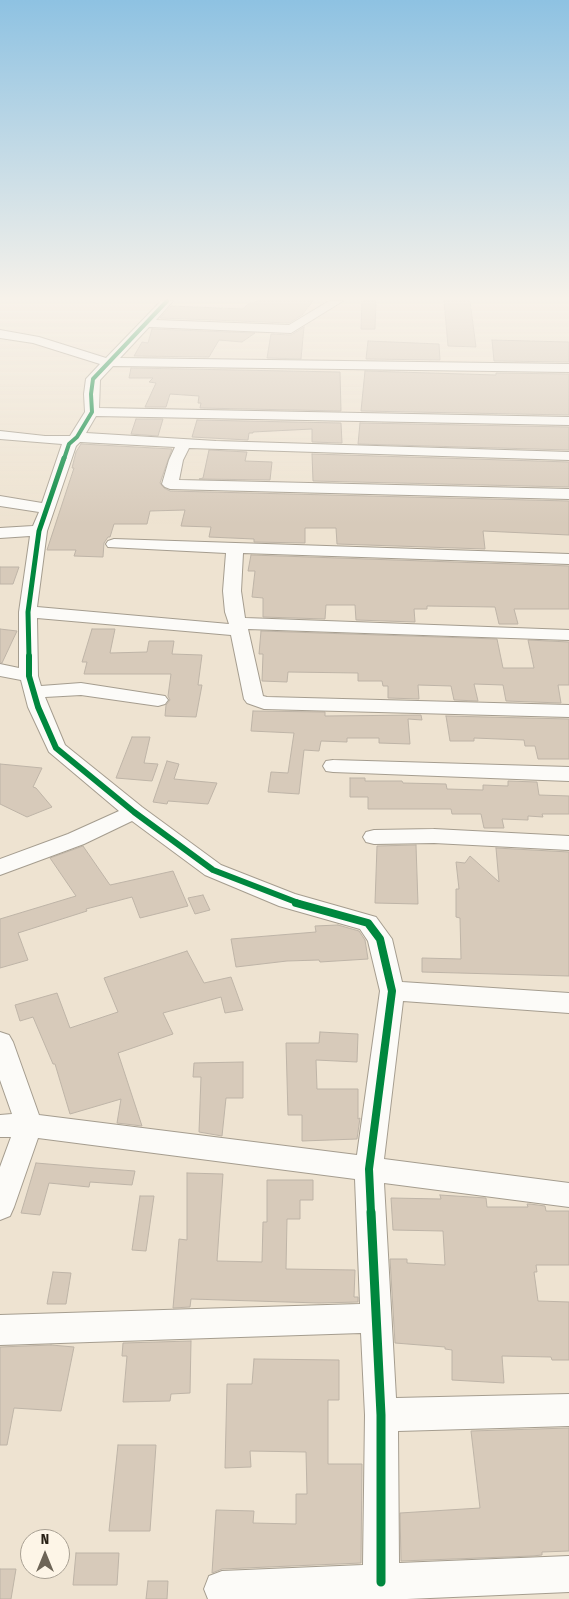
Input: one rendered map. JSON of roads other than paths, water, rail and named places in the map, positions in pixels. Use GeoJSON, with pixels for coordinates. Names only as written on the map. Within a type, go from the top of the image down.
{"type":"FeatureCollection","features":[{"type":"Feature","properties":{"kind":"street"},"geometry":{"type":"LineString","coordinates":[[96,376],[93,379],[91,394],[92,412],[74,439],[39,531],[28,612],[32,684],[38,707],[56,748],[134,812],[213,870],[287,900],[368,923],[380,939],[392,991],[369,1169],[380,1415],[381,1582]]}},
{"type":"Feature","properties":{"kind":"street"},"geometry":{"type":"LineString","coordinates":[[92,412],[569,421]]}},
{"type":"Feature","properties":{"kind":"street"},"geometry":{"type":"LineString","coordinates":[[0,435],[45,440],[74,439],[569,456]]}},
{"type":"Feature","properties":{"kind":"street"},"geometry":{"type":"LineString","coordinates":[[184,443],[176,460],[170,484],[569,494]]}},
{"type":"Feature","properties":{"kind":"street"},"geometry":{"type":"LineString","coordinates":[[0,501],[48,509]]}},
{"type":"Feature","properties":{"kind":"street"},"geometry":{"type":"LineString","coordinates":[[0,533],[39,531]]}},
{"type":"Feature","properties":{"kind":"street"},"geometry":{"type":"LineString","coordinates":[[114,544],[569,559]]}},
{"type":"Feature","properties":{"kind":"street"},"geometry":{"type":"LineString","coordinates":[[235,547],[232,591],[234,612],[254,700],[264,702],[569,711]]}},
{"type":"Feature","properties":{"kind":"street"},"geometry":{"type":"LineString","coordinates":[[28,612],[238,626],[569,635]]}},
{"type":"Feature","properties":{"kind":"street"},"geometry":{"type":"LineString","coordinates":[[0,670],[32,684],[158,700]]}},
{"type":"Feature","properties":{"kind":"street"},"geometry":{"type":"LineString","coordinates":[[333,766],[569,774]]}},
{"type":"Feature","properties":{"kind":"street"},"geometry":{"type":"LineString","coordinates":[[0,867],[76,839],[134,812]]}},
{"type":"Feature","properties":{"kind":"street"},"geometry":{"type":"LineString","coordinates":[[374,837],[434,836],[569,843]]}},
{"type":"Feature","properties":{"kind":"street"},"geometry":{"type":"LineString","coordinates":[[392,991],[569,1003]]}},
{"type":"Feature","properties":{"kind":"street"},"geometry":{"type":"LineString","coordinates":[[0,1042],[29,1125],[0,1207]]}},
{"type":"Feature","properties":{"kind":"street"},"geometry":{"type":"LineString","coordinates":[[0,1126],[29,1125],[569,1195]]}},
{"type":"Feature","properties":{"kind":"street"},"geometry":{"type":"LineString","coordinates":[[0,1330],[377,1318]]}},
{"type":"Feature","properties":{"kind":"street"},"geometry":{"type":"LineString","coordinates":[[380,1415],[569,1410]]}},
{"type":"Feature","properties":{"kind":"street"},"geometry":{"type":"LineString","coordinates":[[222,1589],[569,1574]]}}]}
